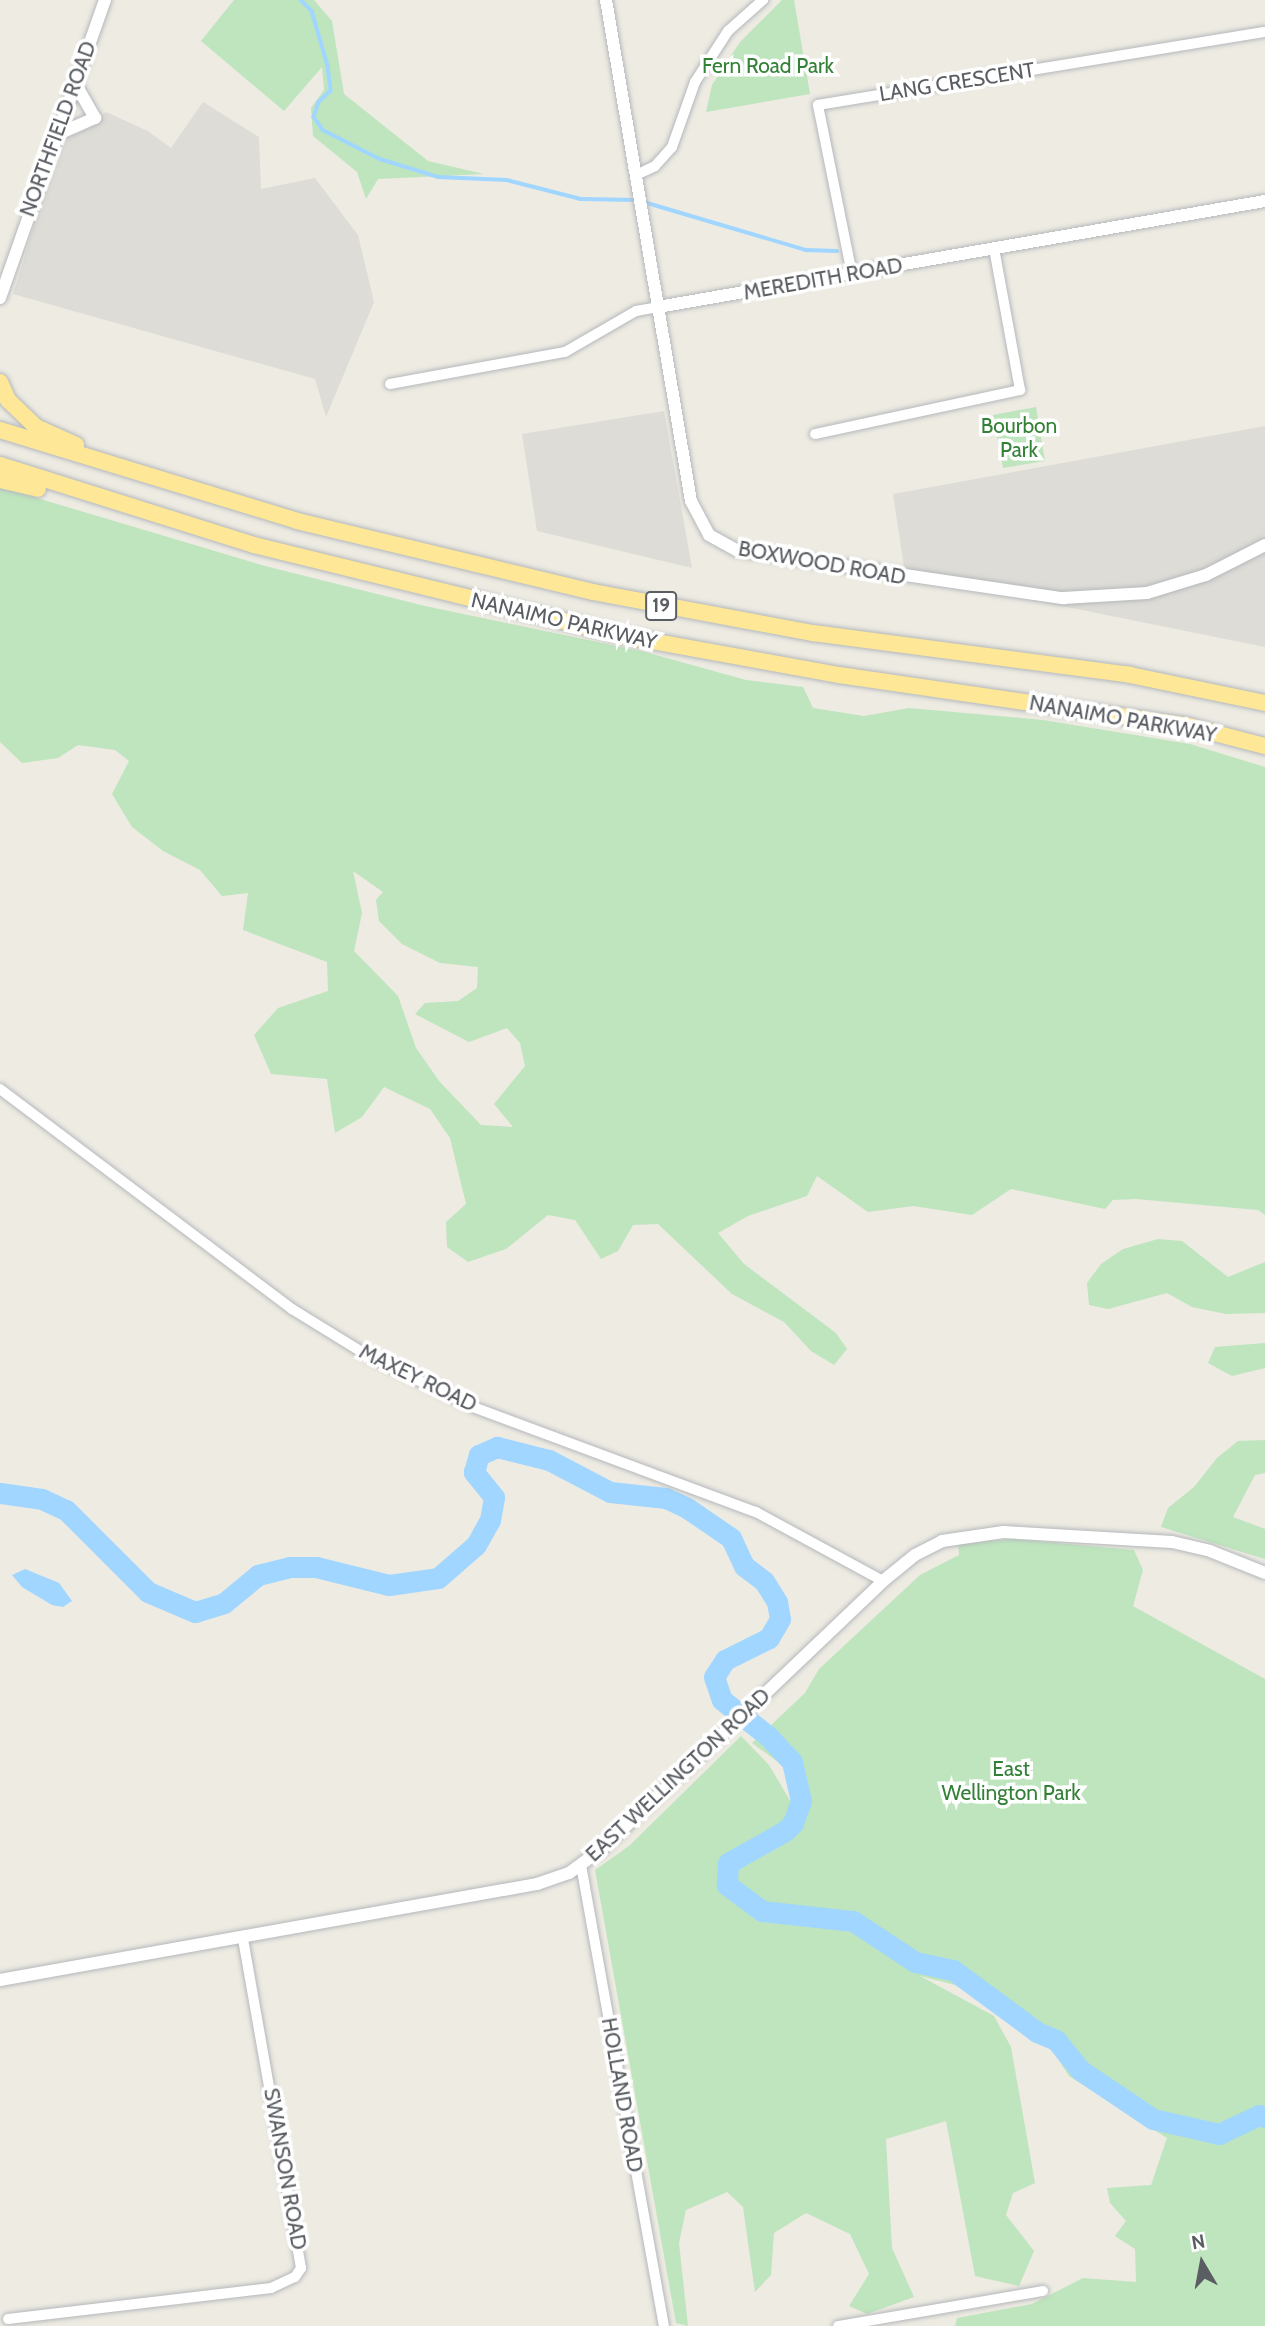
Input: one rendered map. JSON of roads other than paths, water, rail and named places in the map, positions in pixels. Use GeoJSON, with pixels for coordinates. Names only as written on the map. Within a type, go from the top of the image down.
{"type":"FeatureCollection","features":[{"type":"Feature","properties":{"kind":"highway"},"geometry":{"type":"LineString","coordinates":[[0,383],[20,414],[61,439],[318,517],[370,541]]}},
{"type":"Feature","properties":{"kind":"highway","name":"NANAIMO PARKWAY"},"geometry":{"type":"LineString","coordinates":[[0,430],[151,479],[370,541],[703,614],[1130,675],[1265,703]]}},
{"type":"Feature","properties":{"kind":"highway","name":"NANAIMO PARKWAY"},"geometry":{"type":"LineString","coordinates":[[0,465],[339,568],[624,636],[839,675],[1188,726],[1265,746]]}},
{"type":"Feature","properties":{"kind":"highway"},"geometry":{"type":"LineString","coordinates":[[0,480],[281,561],[339,568]]}},
{"type":"Feature","properties":{"kind":"street","name":"NORTHFIELD ROAD"},"geometry":{"type":"LineString","coordinates":[[0,298],[105,0]]}},
{"type":"Feature","properties":{"kind":"street","name":"BOXWOOD ROAD"},"geometry":{"type":"LineString","coordinates":[[606,0],[691,501],[698,522],[721,545],[875,574],[1084,599],[1174,586],[1265,545]]}},
{"type":"Feature","properties":{"kind":"street"},"geometry":{"type":"LineString","coordinates":[[636,175],[655,166],[671,147],[695,82],[729,31],[763,0]]}},
{"type":"Feature","properties":{"kind":"street","name":"LANG CRESCENT"},"geometry":{"type":"LineString","coordinates":[[852,274],[818,105],[1265,32]]}},
{"type":"Feature","properties":{"kind":"street"},"geometry":{"type":"LineString","coordinates":[[56,135],[95,118],[75,83]]}},
{"type":"Feature","properties":{"kind":"street","name":"MEREDITH ROAD"},"geometry":{"type":"LineString","coordinates":[[390,384],[565,352],[636,311],[1265,201]]}},
{"type":"Feature","properties":{"kind":"street"},"geometry":{"type":"LineString","coordinates":[[815,434],[1020,390],[994,248]]}},
{"type":"Feature","properties":{"kind":"street","name":"MAXEY ROAD"},"geometry":{"type":"LineString","coordinates":[[0,1089],[292,1309],[370,1357],[473,1407],[756,1512],[883,1581]]}},
{"type":"Feature","properties":{"kind":"street","name":"EAST WELLINGTON ROAD"},"geometry":{"type":"LineString","coordinates":[[0,1980],[548,1881],[581,1865],[750,1709],[883,1581],[936,1543],[990,1532],[1186,1545],[1265,1573]]}},
{"type":"Feature","properties":{"kind":"street","name":"HOLLAND ROAD"},"geometry":{"type":"LineString","coordinates":[[581,1865],[664,2326]]}},
{"type":"Feature","properties":{"kind":"street","name":"SWANSON ROAD"},"geometry":{"type":"LineString","coordinates":[[8,2319],[271,2288],[295,2277],[301,2267],[243,1938]]}},
{"type":"Feature","properties":{"kind":"street"},"geometry":{"type":"LineString","coordinates":[[838,2326],[1043,2291]]}},
{"type":"Feature","properties":{"kind":"water"},"geometry":{"type":"Polygon","coordinates":[[[25,1569],[59,1583],[72,1601],[63,1607],[52,1605],[22,1587],[12,1575],[25,1569]]]}},
{"type":"Feature","properties":{"kind":"waterway"},"geometry":{"type":"LineString","coordinates":[[301,0],[312,11],[328,66],[331,91],[319,102],[314,117],[323,130],[380,159],[438,177],[507,180],[581,199],[636,200]]}},
{"type":"Feature","properties":{"kind":"waterway"},"geometry":{"type":"LineString","coordinates":[[644,202],[806,250],[837,251]]}},
{"type":"Feature","properties":{"kind":"waterway"},"geometry":{"type":"LineString","coordinates":[[0,1493],[42,1499],[66,1510],[148,1592],[195,1612],[224,1603],[258,1575],[290,1567],[316,1567],[389,1585],[438,1578],[476,1545],[490,1520],[494,1497],[474,1472],[479,1455],[497,1447],[549,1460],[610,1492],[666,1498],[687,1508],[731,1538],[744,1566],[764,1581],[777,1602],[780,1619],[769,1638],[725,1660],[714,1677],[722,1700],[768,1736],[792,1762],[801,1801],[793,1823],[785,1831],[728,1863],[727,1885],[762,1911],[853,1921],[915,1962],[953,1970],[1037,2032],[1056,2040],[1080,2070],[1153,2119],[1219,2134],[1259,2115],[1265,2117]]}},
{"type":"Feature","properties":{"kind":"park label","name":"Fern Road Park"},"geometry":{"type":"Point","coordinates":[768,66]}},
{"type":"Feature","properties":{"kind":"park label","name":"Bourbon Park"},"geometry":{"type":"Point","coordinates":[1019,438]}},
{"type":"Feature","properties":{"kind":"park label","name":"East Wellington Park"},"geometry":{"type":"Point","coordinates":[1011,1781]}}]}
